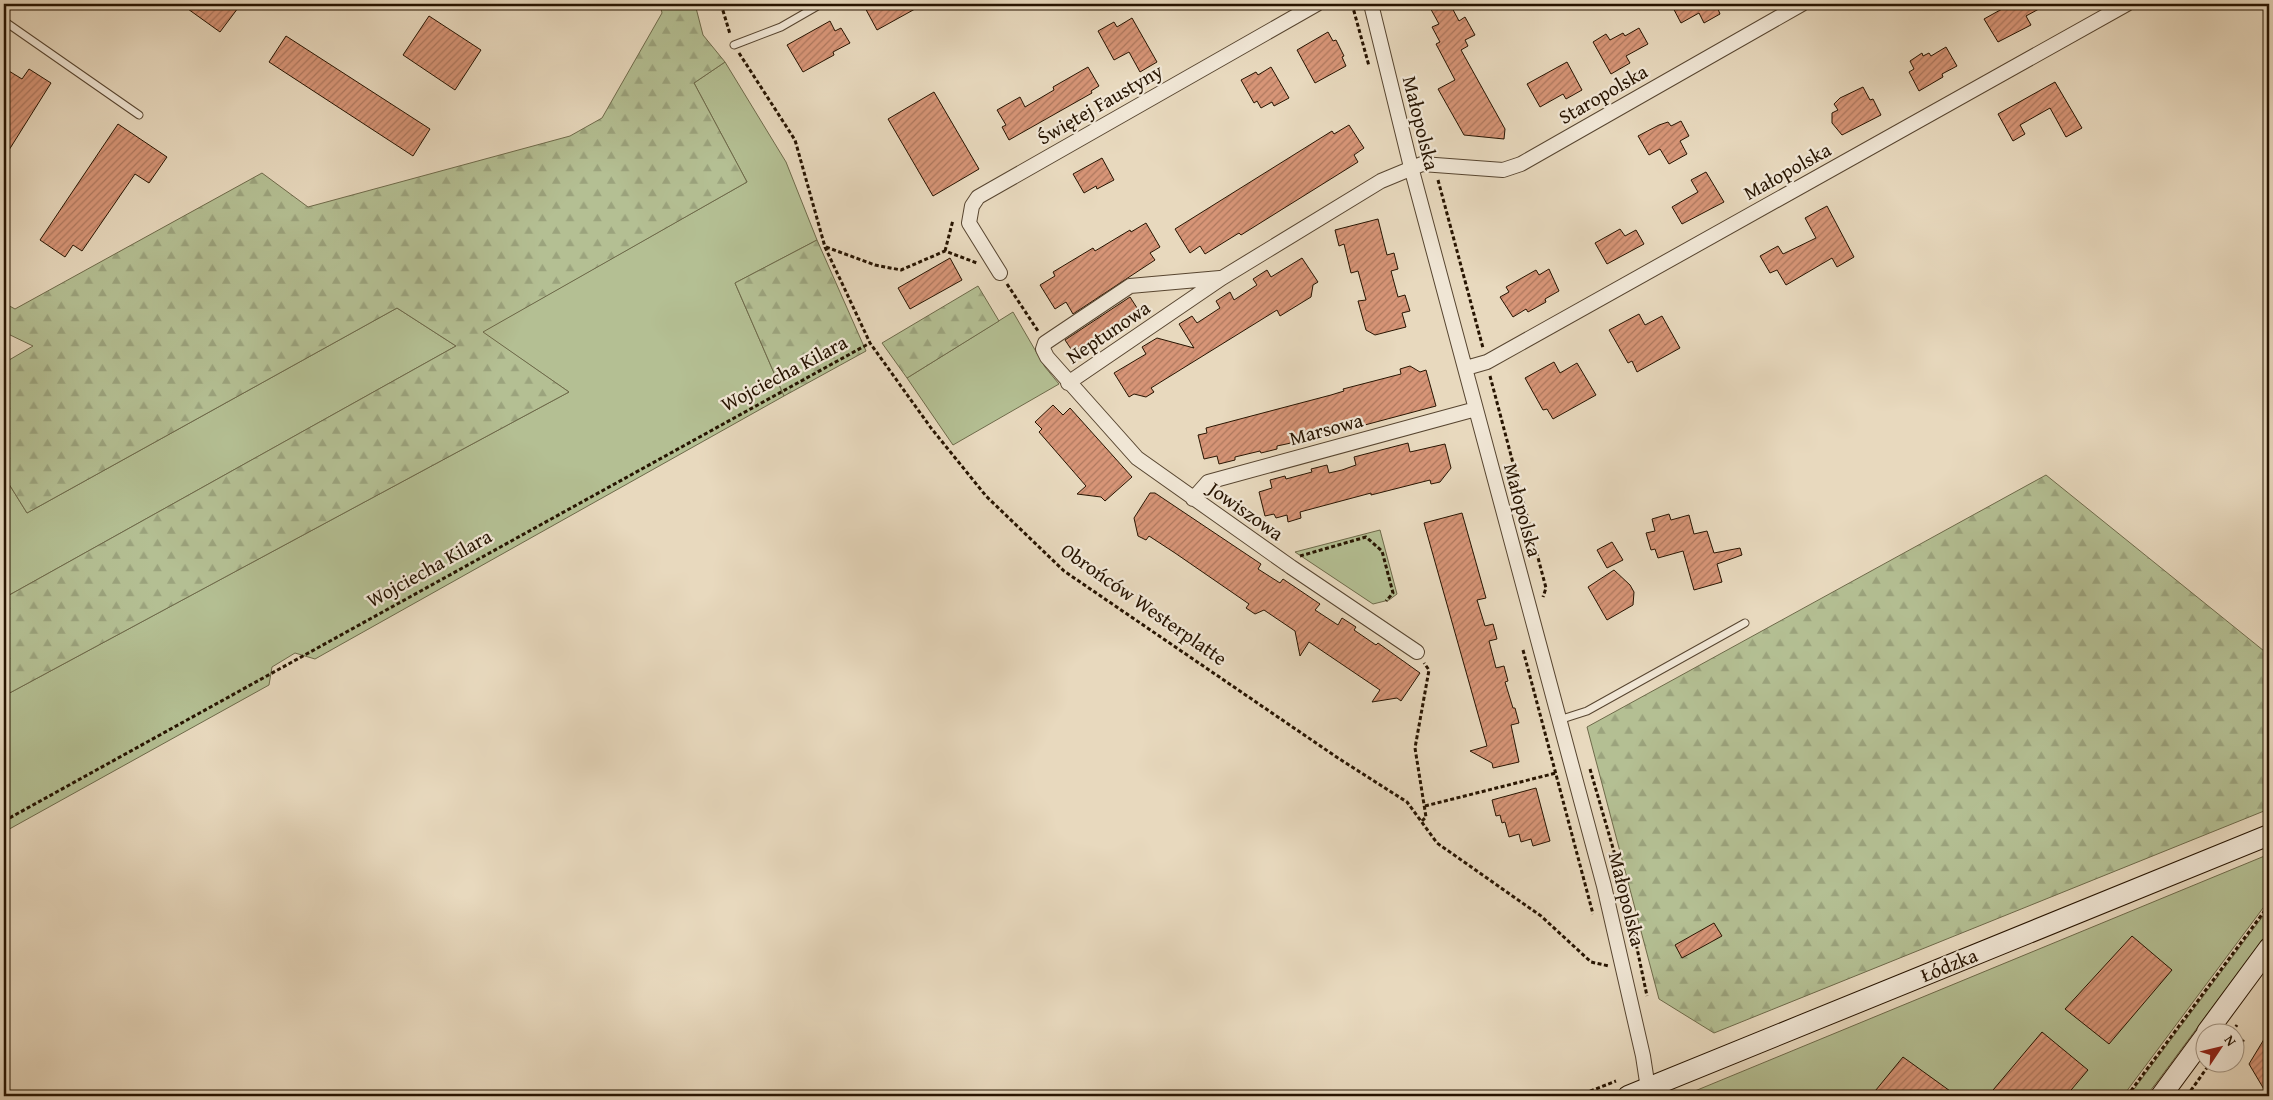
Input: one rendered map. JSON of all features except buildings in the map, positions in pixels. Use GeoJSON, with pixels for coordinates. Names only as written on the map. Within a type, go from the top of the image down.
{"type":"FeatureCollection","features":[{"type":"Feature","properties":{"kind":"street","name":"Świętej Faustyny"},"geometry":{"type":"LineString","coordinates":[[1000,273],[969,223],[972,206],[978,197],[1317,4]]}},
{"type":"Feature","properties":{"kind":"street","name":"Małopolska"},"geometry":{"type":"LineString","coordinates":[[1371,4],[1411,167],[1604,886],[1643,1056],[1648,1092]]}},
{"type":"Feature","properties":{"kind":"street","name":"Staropolska"},"geometry":{"type":"LineString","coordinates":[[1411,167],[1434,164],[1503,170],[1521,164],[1802,4]]}},
{"type":"Feature","properties":{"kind":"street","name":"Małopolska"},"geometry":{"type":"LineString","coordinates":[[1466,368],[1487,362],[2126,4]]}},
{"type":"Feature","properties":{"kind":"street","name":"Neptunowa"},"geometry":{"type":"LineString","coordinates":[[1222,278],[1130,286],[1045,343],[1043,349],[1047,357],[1068,383],[1222,278],[1380,181],[1411,167]]}},
{"type":"Feature","properties":{"kind":"street","name":"Jowiszowa"},"geometry":{"type":"LineString","coordinates":[[1068,383],[1137,458],[1291,567],[1417,652]]}},
{"type":"Feature","properties":{"kind":"street","name":"Marsowa"},"geometry":{"type":"LineString","coordinates":[[1193,499],[1208,482],[1476,409]]}},
{"type":"Feature","properties":{"kind":"street","name":"Łódzka"},"geometry":{"type":"LineString","coordinates":[[1623,1088],[1648,1092],[2269,835]]}},
{"type":"Feature","properties":{"kind":"street"},"geometry":{"type":"LineString","coordinates":[[2215,1022],[2269,948]]}},
{"type":"Feature","properties":{"kind":"street"},"geometry":{"type":"LineString","coordinates":[[2160,1096],[2196,1047]]}},
{"type":"Feature","properties":{"kind":"lane"},"geometry":{"type":"LineString","coordinates":[[734,45],[781,27],[822,4]]}},
{"type":"Feature","properties":{"kind":"lane"},"geometry":{"type":"LineString","coordinates":[[4,21],[139,115]]}},
{"type":"Feature","properties":{"kind":"lane"},"geometry":{"type":"LineString","coordinates":[[1559,720],[1587,712],[1745,623]]}},
{"type":"Feature","properties":{"kind":"path","name":"Obrońców Westerplatte"},"geometry":{"type":"LineString","coordinates":[[721,4],[724,20],[734,45],[795,140],[825,247],[870,343],[931,428],[986,496],[1064,571],[1338,758],[1407,802],[1437,843],[1541,916],[1591,962],[1607,967],[1623,964]]}},
{"type":"Feature","properties":{"kind":"path"},"geometry":{"type":"LineString","coordinates":[[1434,164],[1546,588],[1543,597],[1545,606]]}},
{"type":"Feature","properties":{"kind":"path"},"geometry":{"type":"LineString","coordinates":[[825,247],[875,266],[901,270],[945,251],[1000,273],[1045,343]]}},
{"type":"Feature","properties":{"kind":"path","name":"Wojciecha Kilara"},"geometry":{"type":"LineString","coordinates":[[4,821],[870,343]]}},
{"type":"Feature","properties":{"kind":"path"},"geometry":{"type":"LineString","coordinates":[[1291,567],[1300,555],[1366,537],[1382,551],[1393,593],[1386,601]]}},
{"type":"Feature","properties":{"kind":"path"},"geometry":{"type":"LineString","coordinates":[[1417,652],[1429,670],[1415,748],[1425,806],[1426,817],[1422,821]]}},
{"type":"Feature","properties":{"kind":"path"},"geometry":{"type":"LineString","coordinates":[[1589,766],[1624,886],[1647,999]]}},
{"type":"Feature","properties":{"kind":"path"},"geometry":{"type":"LineString","coordinates":[[1425,806],[1556,773]]}},
{"type":"Feature","properties":{"kind":"path"},"geometry":{"type":"LineString","coordinates":[[2127,1096],[2269,905]]}},
{"type":"Feature","properties":{"kind":"path"},"geometry":{"type":"LineString","coordinates":[[2187,1096],[2204,1072]]}},
{"type":"Feature","properties":{"kind":"path"},"geometry":{"type":"LineString","coordinates":[[1578,1096],[1623,1088]]}},
{"type":"Feature","properties":{"kind":"green space"},"geometry":{"type":"Polygon","coordinates":[[[660,4],[695,4],[703,35],[725,62],[694,83],[747,182],[483,332],[569,392],[4,696],[4,598],[456,346],[397,308],[27,513],[4,476],[4,363],[33,346],[4,332],[4,303],[15,309],[262,173],[308,207],[570,136],[602,118],[662,13],[660,4]]]}},
{"type":"Feature","properties":{"kind":"green space"},"geometry":{"type":"Polygon","coordinates":[[[725,62],[786,162],[817,240],[735,283],[784,396],[315,659],[295,653],[272,667],[269,685],[4,832],[4,696],[569,392],[482,332],[747,182],[694,83],[725,62]]]}},
{"type":"Feature","properties":{"kind":"green space"},"geometry":{"type":"Polygon","coordinates":[[[817,240],[866,351],[784,396],[735,283],[817,240]]]}},
{"type":"Feature","properties":{"kind":"green space"},"geometry":{"type":"Polygon","coordinates":[[[978,286],[999,321],[907,378],[882,343],[978,286]]]}},
{"type":"Feature","properties":{"kind":"green space"},"geometry":{"type":"Polygon","coordinates":[[[397,308],[456,346],[4,598],[4,476],[27,513],[397,308]]]}},
{"type":"Feature","properties":{"kind":"green space"},"geometry":{"type":"Polygon","coordinates":[[[1013,312],[1045,367],[1059,384],[953,445],[907,378],[1013,312]]]}},
{"type":"Feature","properties":{"kind":"green space"},"geometry":{"type":"Polygon","coordinates":[[[2046,475],[2269,655],[2269,809],[1714,1033],[1659,999],[1587,727],[2046,475]]]}},
{"type":"Feature","properties":{"kind":"green space"},"geometry":{"type":"Polygon","coordinates":[[[1380,530],[1397,594],[1389,600],[1373,604],[1295,552],[1380,530]]]}},
{"type":"Feature","properties":{"kind":"green space"},"geometry":{"type":"Polygon","coordinates":[[[2267,855],[2269,860],[2269,900],[2123,1096],[1693,1096],[1690,1093],[2267,855]]]}},
{"type":"Feature","properties":{"kind":"green space"},"geometry":{"type":"Polygon","coordinates":[[[2269,908],[2269,931],[2202,1022],[2196,1022],[2196,1029],[2157,1082],[2146,1096],[2129,1096],[2269,908]]]}}]}
